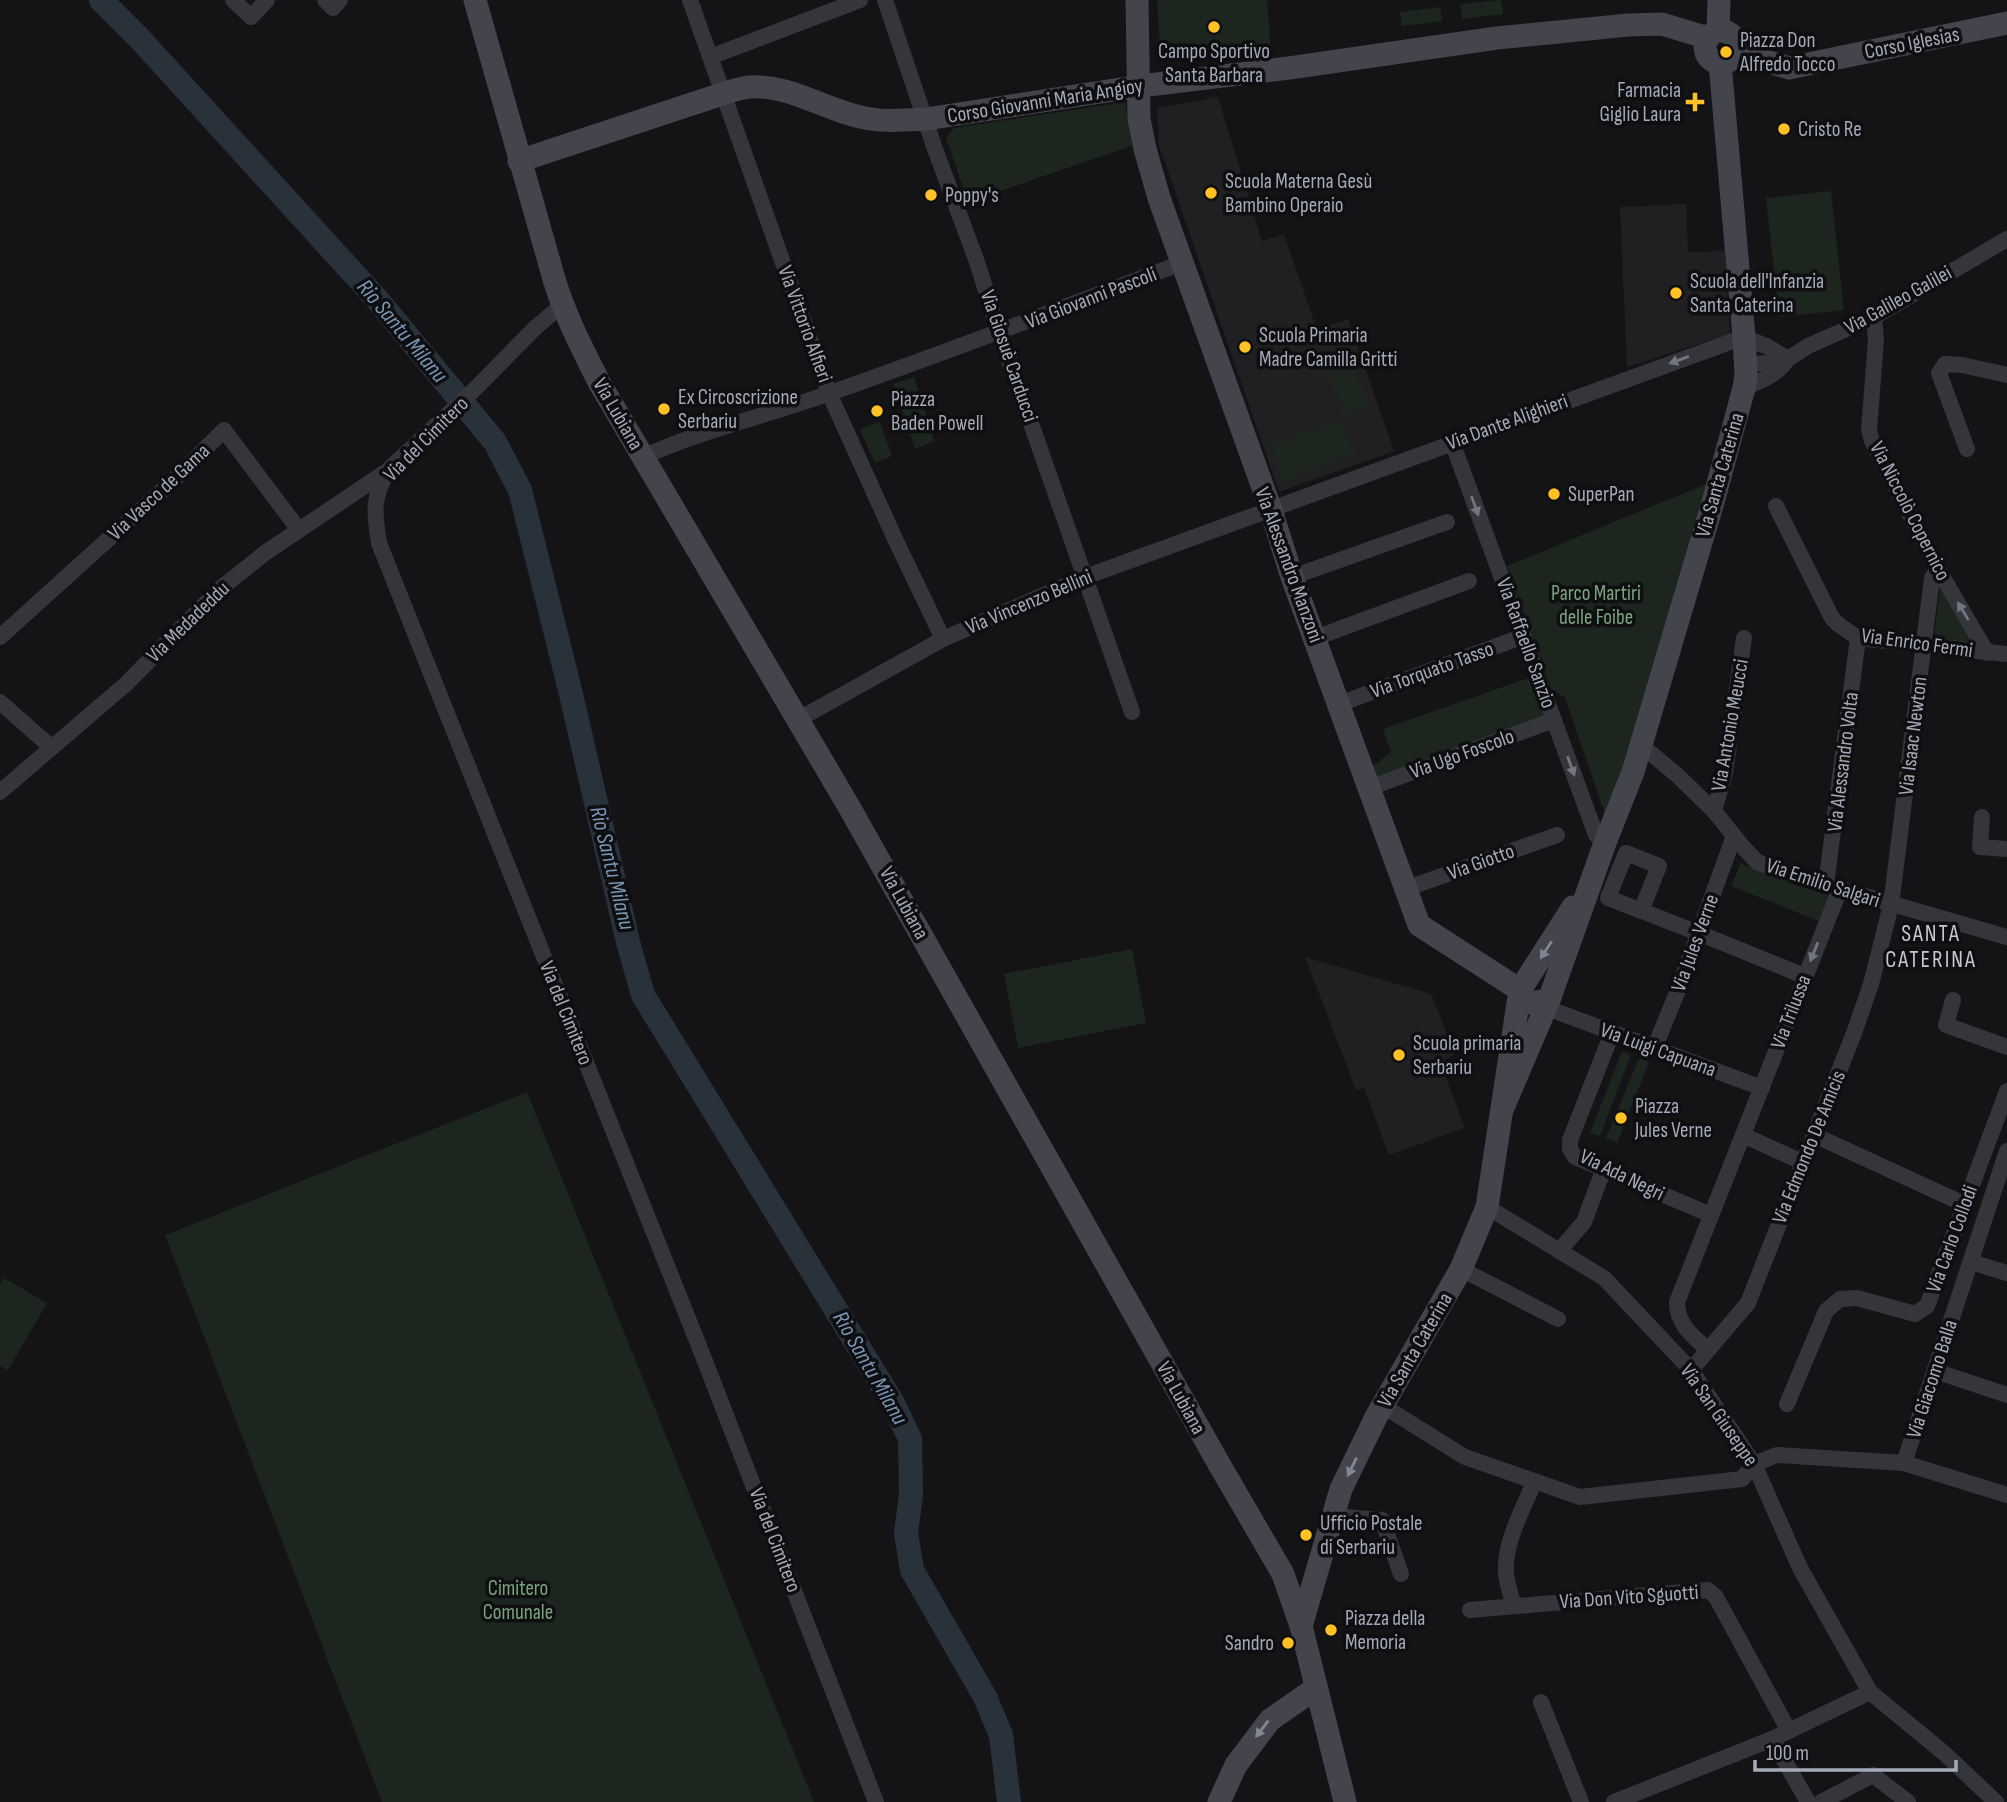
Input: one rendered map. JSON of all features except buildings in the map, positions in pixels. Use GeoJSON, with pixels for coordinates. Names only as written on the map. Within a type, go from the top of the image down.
{"type":"FeatureCollection","features":[{"type":"Feature","properties":{"kind":"street"},"geometry":{"type":"LineString","coordinates":[[233,0],[251,17],[267,0]]}},
{"type":"Feature","properties":{"kind":"street"},"geometry":{"type":"LineString","coordinates":[[325,0],[333,8],[340,0]]}},
{"type":"Feature","properties":{"kind":"street","name":"Via Lubiana"},"geometry":{"type":"LineString","coordinates":[[475,0],[562,305],[600,384],[799,719],[1283,1574],[1301,1626],[1345,1802]]}},
{"type":"Feature","properties":{"kind":"street","name":"Via Vittorio Alfieri"},"geometry":{"type":"LineString","coordinates":[[690,0],[829,393],[943,639]]}},
{"type":"Feature","properties":{"kind":"street"},"geometry":{"type":"LineString","coordinates":[[710,57],[860,0]]}},
{"type":"Feature","properties":{"kind":"street","name":"Via Giosuè Carducci"},"geometry":{"type":"LineString","coordinates":[[885,0],[1132,712]]}},
{"type":"Feature","properties":{"kind":"street","name":"Via Alessandro Manzoni"},"geometry":{"type":"LineString","coordinates":[[1137,0],[1139,119],[1159,198],[1405,889],[1419,925],[1520,990]]}},
{"type":"Feature","properties":{"kind":"street"},"geometry":{"type":"LineString","coordinates":[[1719,0],[1713,35],[1724,31],[1733,36],[1736,41],[1728,58]]}},
{"type":"Feature","properties":{"kind":"street","name":"Corso Iglesias"},"geometry":{"type":"LineString","coordinates":[[1728,58],[1789,68],[2007,23]]}},
{"type":"Feature","properties":{"kind":"street","name":"Corso Giovanni Maria Angioy"},"geometry":{"type":"LineString","coordinates":[[520,162],[747,87],[774,88],[805,96],[834,109],[869,119],[926,120],[1140,86],[1289,68],[1497,37],[1662,24],[1713,35]]}},
{"type":"Feature","properties":{"kind":"street","name":"Via Santa Caterina"},"geometry":{"type":"LineString","coordinates":[[1502,1110],[1552,1006],[1606,840],[1633,772],[1744,388],[1744,337],[1728,58]]}},
{"type":"Feature","properties":{"kind":"street","name":"Via Galileo Galilei"},"geometry":{"type":"LineString","coordinates":[[1745,364],[1773,363],[1788,359],[1808,346],[1874,317],[2007,239]]}},
{"type":"Feature","properties":{"kind":"street","name":"Via Giovanni Pascoli"},"geometry":{"type":"LineString","coordinates":[[643,457],[667,446],[829,393],[999,332],[1182,263]]}},
{"type":"Feature","properties":{"kind":"street","name":"Via del Cimitero"},"geometry":{"type":"LineString","coordinates":[[562,305],[389,469],[379,485],[375,503],[379,543],[710,1373],[876,1802]]}},
{"type":"Feature","properties":{"kind":"street","name":"Via Niccolò Copernico"},"geometry":{"type":"LineString","coordinates":[[1874,317],[1876,340],[1869,430],[1872,441],[1938,569],[1987,653]]}},
{"type":"Feature","properties":{"kind":"street"},"geometry":{"type":"LineString","coordinates":[[1744,337],[1788,359]]}},
{"type":"Feature","properties":{"kind":"street","name":"Via Dante Alighieri"},"geometry":{"type":"LineString","coordinates":[[1270,510],[1744,337]]}},
{"type":"Feature","properties":{"kind":"street","name":"Via Galileo Galilei"},"geometry":{"type":"LineString","coordinates":[[1744,388],[1769,377],[1782,368],[1788,359]]}},
{"type":"Feature","properties":{"kind":"street"},"geometry":{"type":"LineString","coordinates":[[1967,449],[1939,373],[1944,364],[1962,365],[2007,375]]}},
{"type":"Feature","properties":{"kind":"street","name":"Via Vasco de Gama"},"geometry":{"type":"LineString","coordinates":[[0,637],[176,478],[224,430],[299,530]]}},
{"type":"Feature","properties":{"kind":"street","name":"Via Raffaello Sanzio"},"geometry":{"type":"LineString","coordinates":[[1452,442],[1596,835],[1606,840]]}},
{"type":"Feature","properties":{"kind":"street","name":"Via Medadeddu"},"geometry":{"type":"LineString","coordinates":[[0,792],[126,684],[221,587],[389,469]]}},
{"type":"Feature","properties":{"kind":"street","name":"Via Enrico Fermi"},"geometry":{"type":"LineString","coordinates":[[1776,506],[1832,618],[1858,638],[2007,654]]}},
{"type":"Feature","properties":{"kind":"street","name":"Via Vincenzo Bellini"},"geometry":{"type":"LineString","coordinates":[[799,719],[943,639],[1085,576],[1270,510]]}},
{"type":"Feature","properties":{"kind":"street"},"geometry":{"type":"LineString","coordinates":[[1293,577],[1447,522]]}},
{"type":"Feature","properties":{"kind":"street","name":"Via Isaac Newton"},"geometry":{"type":"LineString","coordinates":[[1891,905],[1932,578],[1938,569]]}},
{"type":"Feature","properties":{"kind":"street"},"geometry":{"type":"LineString","coordinates":[[1315,638],[1469,582]]}},
{"type":"Feature","properties":{"kind":"street","name":"Via Torquato Tasso"},"geometry":{"type":"LineString","coordinates":[[1339,704],[1524,636]]}},
{"type":"Feature","properties":{"kind":"street","name":"Via Antonio Meucci"},"geometry":{"type":"LineString","coordinates":[[1714,811],[1725,773],[1744,638]]}},
{"type":"Feature","properties":{"kind":"street","name":"Via Alessandro Volta"},"geometry":{"type":"LineString","coordinates":[[1833,887],[1858,638]]}},
{"type":"Feature","properties":{"kind":"street"},"geometry":{"type":"LineString","coordinates":[[0,702],[51,747]]}},
{"type":"Feature","properties":{"kind":"street","name":"Via Ugo Foscolo"},"geometry":{"type":"LineString","coordinates":[[1369,788],[1554,720]]}},
{"type":"Feature","properties":{"kind":"street","name":"Via Emilio Salgari"},"geometry":{"type":"LineString","coordinates":[[1641,745],[1714,811],[1757,862],[1891,905],[2007,937]]}},
{"type":"Feature","properties":{"kind":"street"},"geometry":{"type":"LineString","coordinates":[[1982,817],[1980,847],[2007,849]]}},
{"type":"Feature","properties":{"kind":"street","name":"Via Giotto"},"geometry":{"type":"LineString","coordinates":[[1405,889],[1557,835]]}},
{"type":"Feature","properties":{"kind":"street","name":"Via Jules Verne"},"geometry":{"type":"LineString","coordinates":[[1654,1049],[1734,836]]}},
{"type":"Feature","properties":{"kind":"street","name":"Via Santa Caterina"},"geometry":{"type":"LineString","coordinates":[[1301,1626],[1341,1489],[1383,1406],[1461,1269],[1487,1207],[1489,1159],[1502,1110],[1520,990],[1596,872]]}},
{"type":"Feature","properties":{"kind":"street","name":"Via Trilussa"},"geometry":{"type":"LineString","coordinates":[[1708,1350],[1684,1327],[1677,1313],[1676,1302],[1762,1088],[1804,976],[1833,887]]}},
{"type":"Feature","properties":{"kind":"street","name":"Via Edmondo De Amicis"},"geometry":{"type":"LineString","coordinates":[[1691,1370],[1748,1303],[1858,1021],[1877,963],[1891,905]]}},
{"type":"Feature","properties":{"kind":"street"},"geometry":{"type":"LineString","coordinates":[[1641,911],[1804,976]]}},
{"type":"Feature","properties":{"kind":"street"},"geometry":{"type":"LineString","coordinates":[[1520,990],[1528,1003],[1552,1006]]}},
{"type":"Feature","properties":{"kind":"street"},"geometry":{"type":"LineString","coordinates":[[1953,1000],[1946,1025],[2007,1047]]}},
{"type":"Feature","properties":{"kind":"street","name":"Via Luigi Capuana"},"geometry":{"type":"LineString","coordinates":[[1552,1006],[1612,1033],[1762,1088]]}},
{"type":"Feature","properties":{"kind":"street","name":"Via Ada Negri"},"geometry":{"type":"LineString","coordinates":[[1612,1033],[1570,1140],[1570,1149],[1575,1157],[1603,1171],[1711,1215]]}},
{"type":"Feature","properties":{"kind":"street","name":"Via Carlo Collodi"},"geometry":{"type":"LineString","coordinates":[[1787,1404],[1826,1311],[1840,1299],[1857,1298],[1915,1314],[1927,1306],[2007,1091]]}},
{"type":"Feature","properties":{"kind":"street"},"geometry":{"type":"LineString","coordinates":[[1743,1135],[1802,1162]]}},
{"type":"Feature","properties":{"kind":"street"},"geometry":{"type":"LineString","coordinates":[[1814,1135],[1964,1203]]}},
{"type":"Feature","properties":{"kind":"street","name":"Via Giacomo Balla"},"geometry":{"type":"LineString","coordinates":[[1383,1406],[1465,1457],[1580,1497],[1742,1479],[1754,1464],[1777,1455],[1904,1463],[2007,1151]]}},
{"type":"Feature","properties":{"kind":"street"},"geometry":{"type":"LineString","coordinates":[[1559,1251],[1584,1222],[1603,1171]]}},
{"type":"Feature","properties":{"kind":"street","name":"Via San Giuseppe"},"geometry":{"type":"LineString","coordinates":[[1487,1207],[1604,1278],[1691,1370],[1754,1464],[1800,1568],[1870,1692]]}},
{"type":"Feature","properties":{"kind":"street"},"geometry":{"type":"LineString","coordinates":[[1970,1262],[2007,1273]]}},
{"type":"Feature","properties":{"kind":"street"},"geometry":{"type":"LineString","coordinates":[[1461,1269],[1558,1319]]}},
{"type":"Feature","properties":{"kind":"street"},"geometry":{"type":"LineString","coordinates":[[1935,1371],[2007,1395]]}},
{"type":"Feature","properties":{"kind":"street"},"geometry":{"type":"LineString","coordinates":[[1904,1463],[2007,1494]]}},
{"type":"Feature","properties":{"kind":"street"},"geometry":{"type":"LineString","coordinates":[[1514,1606],[1506,1571],[1508,1550],[1534,1482]]}},
{"type":"Feature","properties":{"kind":"street"},"geometry":{"type":"LineString","coordinates":[[1333,1516],[1382,1520],[1401,1574]]}},
{"type":"Feature","properties":{"kind":"street"},"geometry":{"type":"LineString","coordinates":[[1290,1595],[1313,1586]]}},
{"type":"Feature","properties":{"kind":"street","name":"Via Don Vito Sguotti"},"geometry":{"type":"LineString","coordinates":[[1470,1610],[1708,1590],[1716,1597],[1789,1731]]}},
{"type":"Feature","properties":{"kind":"street"},"geometry":{"type":"LineString","coordinates":[[1219,1802],[1236,1765],[1270,1720],[1316,1688]]}},
{"type":"Feature","properties":{"kind":"street"},"geometry":{"type":"LineString","coordinates":[[1619,1801],[1772,1739],[1870,1692],[1944,1753],[1996,1802]]}},
{"type":"Feature","properties":{"kind":"street"},"geometry":{"type":"LineString","coordinates":[[1541,1702],[1581,1802]]}},
{"type":"Feature","properties":{"kind":"street"},"geometry":{"type":"LineString","coordinates":[[1772,1739],[1808,1802]]}},
{"type":"Feature","properties":{"kind":"street"},"geometry":{"type":"LineString","coordinates":[[1821,1802],[1873,1775],[1908,1802]]}},
{"type":"Feature","properties":{"kind":"shaded area"},"geometry":{"type":"Polygon","coordinates":[[[1218,97],[1262,241],[1284,234],[1317,330],[1348,319],[1394,451],[1279,492],[1159,145],[1157,108],[1218,97]]]}},
{"type":"Feature","properties":{"kind":"shaded area","name":"Scuola dell'Infanzia Santa Caterina"},"geometry":{"type":"Polygon","coordinates":[[[1686,204],[1688,252],[1725,251],[1730,334],[1627,367],[1620,207],[1686,204]]]}},
{"type":"Feature","properties":{"kind":"shaded area","name":"Scuola primaria Serbariu"},"geometry":{"type":"Polygon","coordinates":[[[1305,957],[1431,994],[1455,1054],[1440,1062],[1465,1128],[1389,1155],[1364,1088],[1356,1090],[1305,957]]]}},
{"type":"Feature","properties":{"kind":"green space","name":"Campo Sportivo Santa Barbara"},"geometry":{"type":"Polygon","coordinates":[[[1157,0],[1267,0],[1271,53],[1161,61],[1157,0]]]}},
{"type":"Feature","properties":{"kind":"green space"},"geometry":{"type":"Polygon","coordinates":[[[1501,0],[1503,14],[1462,19],[1460,4],[1501,0]]]}},
{"type":"Feature","properties":{"kind":"green space"},"geometry":{"type":"Polygon","coordinates":[[[1440,7],[1442,21],[1402,26],[1400,12],[1440,7]]]}},
{"type":"Feature","properties":{"kind":"green space"},"geometry":{"type":"Polygon","coordinates":[[[1125,102],[1132,146],[968,202],[946,138],[954,128],[1125,102]]]}},
{"type":"Feature","properties":{"kind":"green space"},"geometry":{"type":"Polygon","coordinates":[[[1831,191],[1844,310],[1779,317],[1766,198],[1831,191]]]}},
{"type":"Feature","properties":{"kind":"green space"},"geometry":{"type":"Polygon","coordinates":[[[1353,364],[1369,408],[1344,417],[1329,373],[1353,364]]]}},
{"type":"Feature","properties":{"kind":"green space"},"geometry":{"type":"Polygon","coordinates":[[[914,377],[934,441],[915,449],[893,384],[914,377]]]}},
{"type":"Feature","properties":{"kind":"green space"},"geometry":{"type":"Polygon","coordinates":[[[1341,419],[1355,455],[1283,481],[1270,445],[1341,419]]]}},
{"type":"Feature","properties":{"kind":"green space"},"geometry":{"type":"Polygon","coordinates":[[[880,422],[892,456],[875,463],[860,429],[880,422]]]}},
{"type":"Feature","properties":{"kind":"green space","name":"Parco Martiri delle Foibe"},"geometry":{"type":"Polygon","coordinates":[[[1706,484],[1607,820],[1565,698],[1552,689],[1507,566],[1706,484]]]}},
{"type":"Feature","properties":{"kind":"green space"},"geometry":{"type":"Polygon","coordinates":[[[1940,588],[1973,643],[1934,639],[1940,588]]]}},
{"type":"Feature","properties":{"kind":"green space"},"geometry":{"type":"Polygon","coordinates":[[[1531,677],[1545,716],[1376,777],[1372,767],[1391,752],[1383,729],[1531,677]]]}},
{"type":"Feature","properties":{"kind":"green space"},"geometry":{"type":"Polygon","coordinates":[[[1741,863],[1779,880],[1832,896],[1821,922],[1731,886],[1741,863]]]}},
{"type":"Feature","properties":{"kind":"green space"},"geometry":{"type":"Polygon","coordinates":[[[1132,949],[1146,1023],[1018,1048],[1004,974],[1132,949]]]}},
{"type":"Feature","properties":{"kind":"green space"},"geometry":{"type":"Polygon","coordinates":[[[1622,1051],[1631,1055],[1600,1136],[1590,1133],[1622,1051]]]}},
{"type":"Feature","properties":{"kind":"green space"},"geometry":{"type":"Polygon","coordinates":[[[1639,1058],[1649,1062],[1617,1143],[1606,1138],[1639,1058]]]}},
{"type":"Feature","properties":{"kind":"green space","name":"Cimitero Comunale"},"geometry":{"type":"Polygon","coordinates":[[[527,1092],[814,1802],[382,1802],[165,1235],[527,1092]]]}},
{"type":"Feature","properties":{"kind":"green space"},"geometry":{"type":"Polygon","coordinates":[[[4,1278],[47,1303],[8,1370],[0,1366],[0,1285],[4,1278]]]}},
{"type":"Feature","properties":{"kind":"waterway","name":"Rio Santu Milanu"},"geometry":{"type":"LineString","coordinates":[[101,0],[140,39],[375,297],[495,442],[520,490],[643,995],[893,1403],[910,1439],[911,1495],[906,1533],[912,1570],[985,1697],[1001,1735],[1009,1802]]}},
{"type":"Feature","properties":{"kind":"place","name":"Campo Sportivo Santa Barbara"},"geometry":{"type":"Point","coordinates":[1214,27]}},
{"type":"Feature","properties":{"kind":"place","name":"Piazza Don Alfredo Tocco"},"geometry":{"type":"Point","coordinates":[1726,52]}},
{"type":"Feature","properties":{"kind":"place","name":"Farmacia Giglio Laura"},"geometry":{"type":"Point","coordinates":[1695,102]}},
{"type":"Feature","properties":{"kind":"place","name":"Cristo Re"},"geometry":{"type":"Point","coordinates":[1784,129]}},
{"type":"Feature","properties":{"kind":"place","name":"Scuola Materna Gesù Bambino Operaio"},"geometry":{"type":"Point","coordinates":[1211,193]}},
{"type":"Feature","properties":{"kind":"place","name":"Poppy's"},"geometry":{"type":"Point","coordinates":[931,195]}},
{"type":"Feature","properties":{"kind":"place","name":"Scuola dell'Infanzia Santa Caterina"},"geometry":{"type":"Point","coordinates":[1676,293]}},
{"type":"Feature","properties":{"kind":"place","name":"Scuola Primaria Madre Camilla Gritti"},"geometry":{"type":"Point","coordinates":[1245,347]}},
{"type":"Feature","properties":{"kind":"place","name":"Ex Circoscrizione Serbariu"},"geometry":{"type":"Point","coordinates":[664,409]}},
{"type":"Feature","properties":{"kind":"place","name":"Piazza Baden Powell"},"geometry":{"type":"Point","coordinates":[877,411]}},
{"type":"Feature","properties":{"kind":"place","name":"SuperPan"},"geometry":{"type":"Point","coordinates":[1554,494]}},
{"type":"Feature","properties":{"kind":"place","name":"Scuola primaria Serbariu"},"geometry":{"type":"Point","coordinates":[1399,1055]}},
{"type":"Feature","properties":{"kind":"place","name":"Piazza Jules Verne"},"geometry":{"type":"Point","coordinates":[1621,1118]}},
{"type":"Feature","properties":{"kind":"place","name":"Ufficio Postale di Serbariu"},"geometry":{"type":"Point","coordinates":[1306,1535]}},
{"type":"Feature","properties":{"kind":"place","name":"Piazza della Memoria"},"geometry":{"type":"Point","coordinates":[1331,1630]}},
{"type":"Feature","properties":{"kind":"place","name":"Sandro"},"geometry":{"type":"Point","coordinates":[1288,1643]}},
{"type":"Feature","properties":{"kind":"district","name":"SANTA CATERINA"},"geometry":{"type":"Point","coordinates":[1931,947]}}]}
